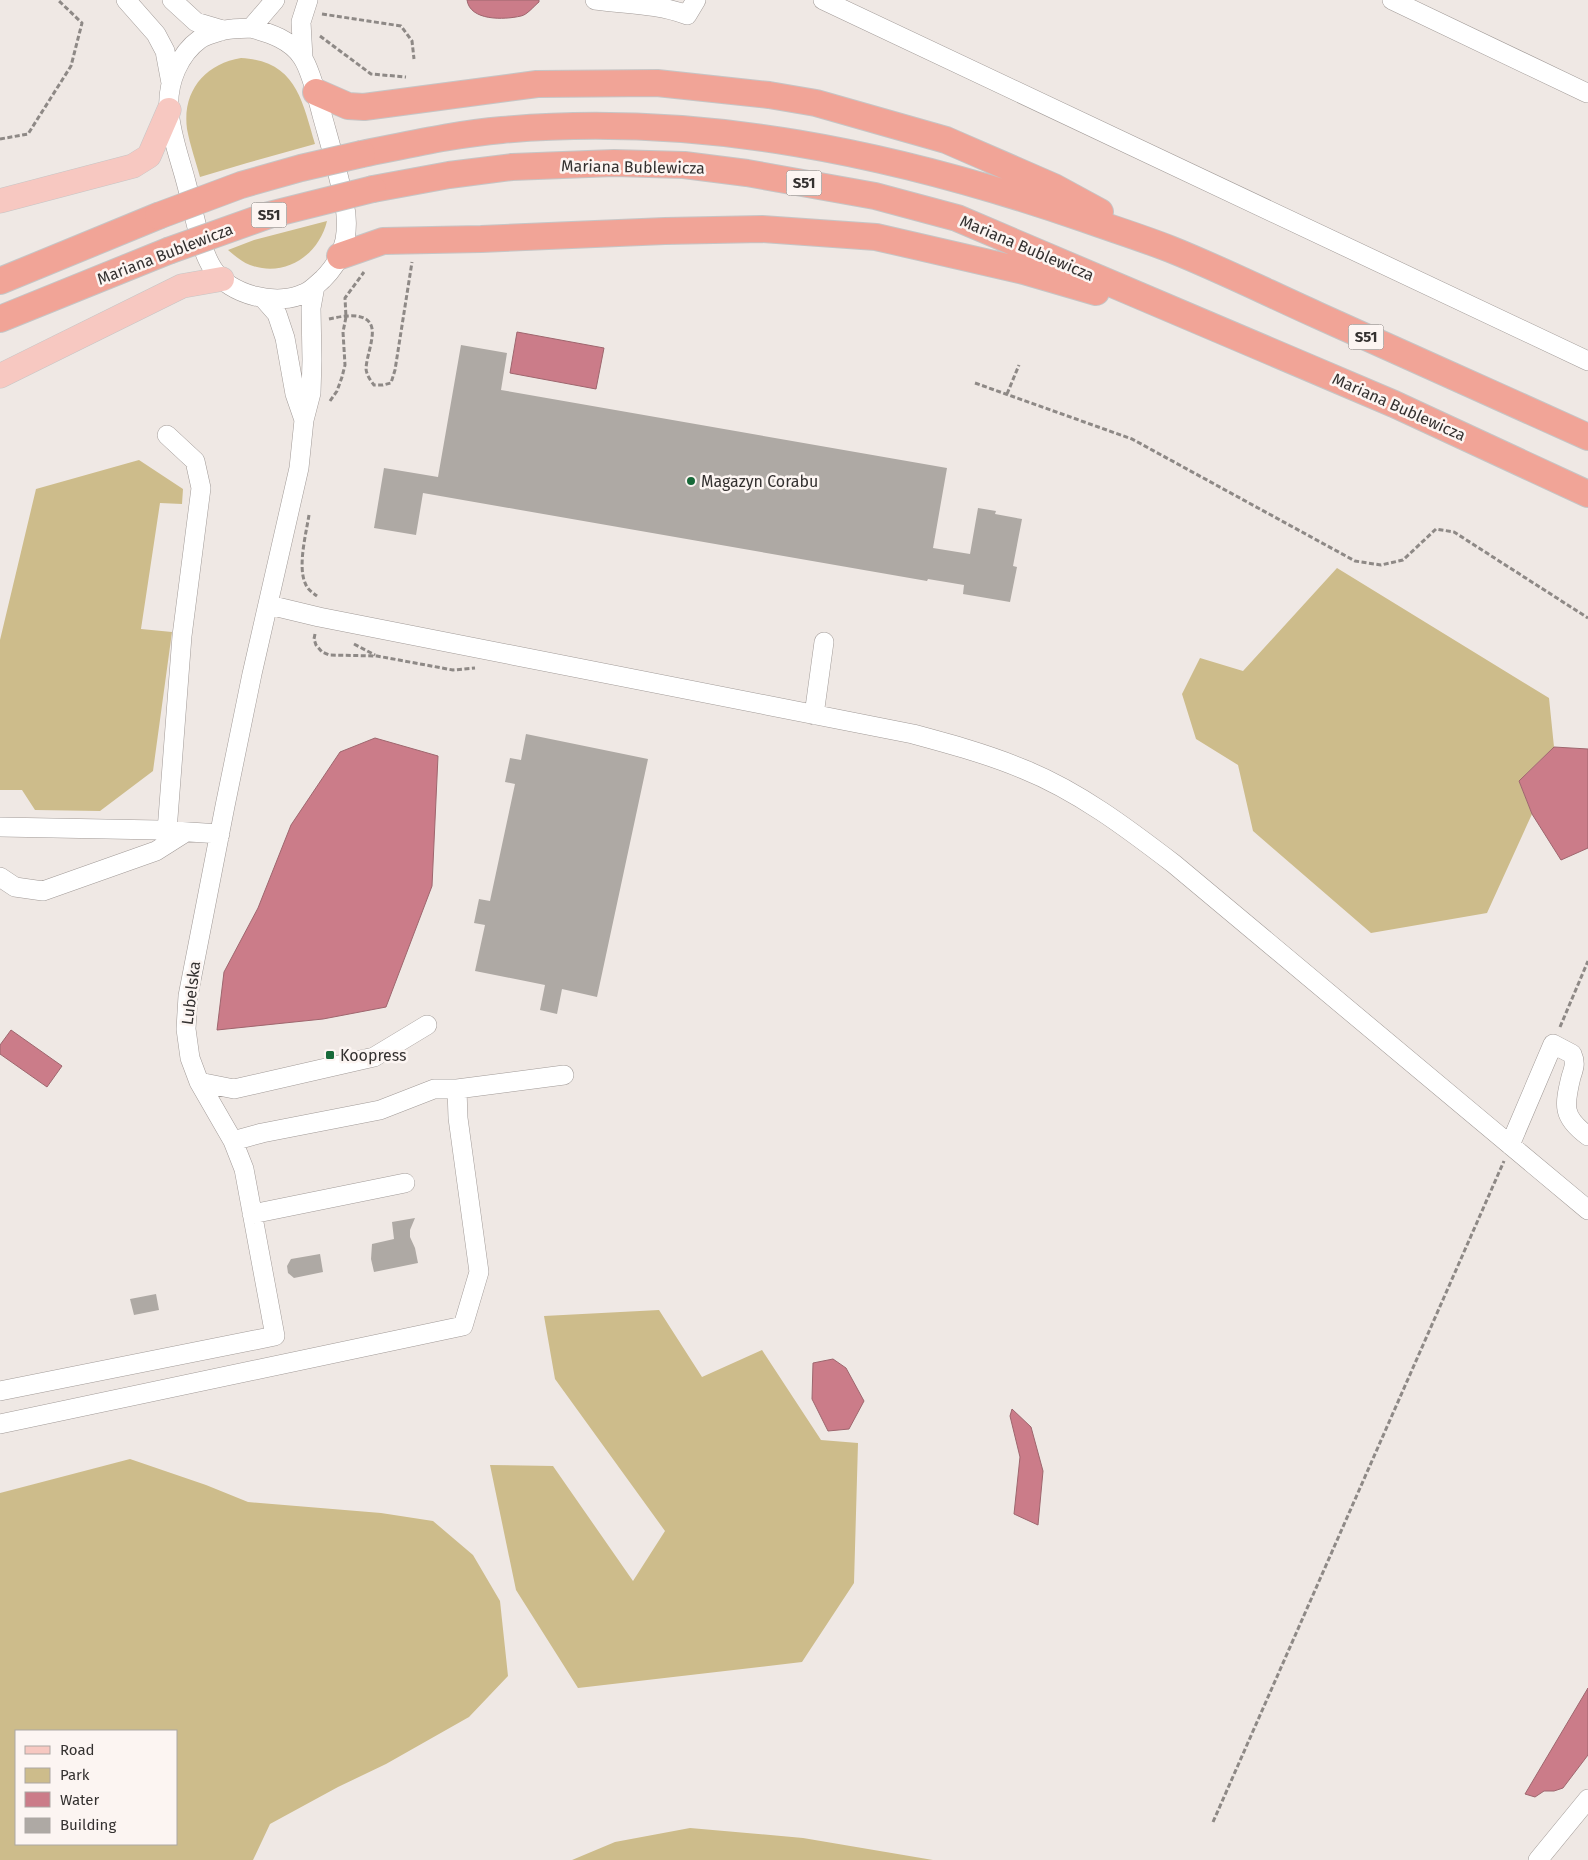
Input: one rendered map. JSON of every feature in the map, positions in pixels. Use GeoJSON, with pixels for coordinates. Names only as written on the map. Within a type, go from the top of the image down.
{"type":"FeatureCollection","features":[{"type":"Feature","properties":{"kind":"highway"},"geometry":{"type":"LineString","coordinates":[[316,92],[348,106],[364,107],[537,84],[657,83],[816,103],[946,140],[1054,187],[1169,249]]}},
{"type":"Feature","properties":{"kind":"highway","name":"S51"},"geometry":{"type":"LineString","coordinates":[[0,281],[158,216],[241,185],[301,168],[452,136],[501,130],[571,126],[640,126],[783,140],[833,148],[959,179],[1027,199],[1169,249],[1588,437]]}},
{"type":"Feature","properties":{"kind":"highway","name":"Mariana Bublewicza"},"geometry":{"type":"LineString","coordinates":[[0,319],[168,251],[270,215],[373,190],[449,175],[512,167],[614,163],[684,165],[747,173],[875,196],[957,218],[1394,404],[1588,494]]}},
{"type":"Feature","properties":{"kind":"highway"},"geometry":{"type":"LineString","coordinates":[[340,256],[383,240],[481,239],[665,231],[762,230],[876,237],[1024,271],[1214,326]]}},
{"type":"Feature","properties":{"kind":"main road"},"geometry":{"type":"LineString","coordinates":[[0,201],[133,166],[149,156],[169,110]]}},
{"type":"Feature","properties":{"kind":"main road"},"geometry":{"type":"LineString","coordinates":[[0,376],[182,286],[222,279]]}},
{"type":"Feature","properties":{"kind":"street"},"geometry":{"type":"LineString","coordinates":[[126,0],[156,34],[165,51],[171,84],[169,110],[172,131],[204,248],[214,271],[233,287],[263,298],[279,300],[305,293],[330,273],[340,256],[345,242],[346,223],[345,203],[316,92],[302,58],[289,44],[272,34],[251,28],[223,30],[201,38],[188,49],[178,66],[171,84]]}},
{"type":"Feature","properties":{"kind":"street"},"geometry":{"type":"LineString","coordinates":[[172,0],[196,22],[223,30]]}},
{"type":"Feature","properties":{"kind":"street"},"geometry":{"type":"LineString","coordinates":[[251,28],[275,0]]}},
{"type":"Feature","properties":{"kind":"street"},"geometry":{"type":"LineString","coordinates":[[302,58],[301,22],[308,0]]}},
{"type":"Feature","properties":{"kind":"street"},"geometry":{"type":"LineString","coordinates":[[595,0],[664,9],[687,15],[696,0]]}},
{"type":"Feature","properties":{"kind":"street"},"geometry":{"type":"LineString","coordinates":[[823,0],[1588,360]]}},
{"type":"Feature","properties":{"kind":"street"},"geometry":{"type":"LineString","coordinates":[[1392,0],[1587,93]]}},
{"type":"Feature","properties":{"kind":"street","name":"Lubelska"},"geometry":{"type":"LineString","coordinates":[[0,1391],[275,1336],[244,1169],[233,1141],[199,1082],[190,1058],[186,1029],[188,996],[225,806],[252,674],[299,468],[304,420],[311,393],[311,308],[315,286]]}},
{"type":"Feature","properties":{"kind":"street"},"geometry":{"type":"LineString","coordinates":[[263,298],[277,314],[285,338],[295,394],[304,420]]}},
{"type":"Feature","properties":{"kind":"street"},"geometry":{"type":"LineString","coordinates":[[167,831],[182,636],[201,488],[195,461],[168,435]]}},
{"type":"Feature","properties":{"kind":"street"},"geometry":{"type":"LineString","coordinates":[[269,605],[317,623],[913,734],[989,756],[1024,769],[1122,823],[1174,864],[1503,1154],[1588,1210]]}},
{"type":"Feature","properties":{"kind":"street"},"geometry":{"type":"LineString","coordinates":[[814,715],[824,642]]}},
{"type":"Feature","properties":{"kind":"street"},"geometry":{"type":"LineString","coordinates":[[0,827],[220,834]]}},
{"type":"Feature","properties":{"kind":"street"},"geometry":{"type":"LineString","coordinates":[[0,877],[15,886],[43,891],[156,851],[186,832]]}},
{"type":"Feature","properties":{"kind":"street"},"geometry":{"type":"LineString","coordinates":[[199,1082],[234,1088],[374,1056],[427,1025]]}},
{"type":"Feature","properties":{"kind":"street"},"geometry":{"type":"LineString","coordinates":[[1503,1154],[1553,1044],[1572,1054],[1575,1062],[1565,1102],[1568,1114],[1576,1127],[1588,1136]]}},
{"type":"Feature","properties":{"kind":"street"},"geometry":{"type":"LineString","coordinates":[[233,1141],[262,1133],[380,1110],[434,1090],[564,1075]]}},
{"type":"Feature","properties":{"kind":"street"},"geometry":{"type":"LineString","coordinates":[[0,1424],[463,1326],[478,1272],[458,1118],[457,1088]]}},
{"type":"Feature","properties":{"kind":"street"},"geometry":{"type":"LineString","coordinates":[[252,1214],[406,1183]]}},
{"type":"Feature","properties":{"kind":"street"},"geometry":{"type":"LineString","coordinates":[[1538,1860],[1588,1799]]}},
{"type":"Feature","properties":{"kind":"path"},"geometry":{"type":"LineString","coordinates":[[0,139],[28,134],[71,66],[82,23],[58,0]]}},
{"type":"Feature","properties":{"kind":"path"},"geometry":{"type":"LineString","coordinates":[[320,21],[322,14],[401,26],[412,41],[414,59]]}},
{"type":"Feature","properties":{"kind":"path"},"geometry":{"type":"LineString","coordinates":[[317,28],[319,35],[325,41],[371,74],[404,77]]}},
{"type":"Feature","properties":{"kind":"path"},"geometry":{"type":"LineString","coordinates":[[346,317],[360,316],[366,318],[372,325],[373,335],[366,369],[369,379],[374,384],[383,386],[391,383],[395,370],[412,261],[404,263]]}},
{"type":"Feature","properties":{"kind":"path"},"geometry":{"type":"LineString","coordinates":[[327,410],[329,401],[337,391],[344,371],[345,298],[363,272],[370,266]]}},
{"type":"Feature","properties":{"kind":"path"},"geometry":{"type":"LineString","coordinates":[[1007,394],[1019,365]]}},
{"type":"Feature","properties":{"kind":"path"},"geometry":{"type":"LineString","coordinates":[[975,383],[1132,439],[1355,561],[1381,565],[1403,560],[1436,529],[1454,532],[1588,618]]}},
{"type":"Feature","properties":{"kind":"path"},"geometry":{"type":"LineString","coordinates":[[310,512],[303,571],[305,584],[310,591],[322,600],[314,639],[322,652],[329,655],[377,656],[453,670],[478,668]]}},
{"type":"Feature","properties":{"kind":"path"},"geometry":{"type":"LineString","coordinates":[[1553,1044],[1588,961]]}},
{"type":"Feature","properties":{"kind":"path"},"geometry":{"type":"LineString","coordinates":[[1503,1154],[1510,1168]]}},
{"type":"Feature","properties":{"kind":"path"},"geometry":{"type":"LineString","coordinates":[[1213,1822],[1503,1154]]}},
{"type":"Feature","properties":{"kind":"green space"},"geometry":{"type":"Polygon","coordinates":[[[241,58],[259,61],[274,67],[285,75],[294,86],[300,98],[315,144],[200,177],[187,129],[186,115],[192,91],[207,73],[217,66],[241,58]]]}},
{"type":"Feature","properties":{"kind":"green space"},"geometry":{"type":"Polygon","coordinates":[[[327,221],[317,244],[299,261],[288,266],[263,268],[250,265],[241,261],[228,250],[254,240],[327,221]]]}},
{"type":"Feature","properties":{"kind":"green space"},"geometry":{"type":"Polygon","coordinates":[[[139,460],[183,489],[182,504],[160,503],[141,629],[172,632],[153,771],[100,811],[35,810],[22,790],[0,790],[0,640],[36,489],[139,460]]]}},
{"type":"Feature","properties":{"kind":"green space"},"geometry":{"type":"Polygon","coordinates":[[[1337,568],[1549,698],[1554,747],[1519,781],[1532,814],[1487,913],[1371,933],[1253,831],[1238,765],[1196,739],[1182,694],[1200,658],[1243,671],[1337,568]]]}},
{"type":"Feature","properties":{"kind":"green space"},"geometry":{"type":"Polygon","coordinates":[[[659,1310],[702,1377],[762,1350],[821,1440],[858,1443],[854,1583],[802,1662],[578,1688],[516,1590],[490,1465],[553,1466],[633,1581],[665,1531],[555,1379],[544,1316],[659,1310]]]}},
{"type":"Feature","properties":{"kind":"green space"},"geometry":{"type":"Polygon","coordinates":[[[130,1459],[206,1485],[248,1502],[381,1513],[433,1521],[473,1555],[500,1601],[508,1676],[469,1717],[386,1764],[338,1787],[270,1824],[253,1860],[0,1860],[0,1493],[130,1459]]]}},
{"type":"Feature","properties":{"kind":"green space"},"geometry":{"type":"Polygon","coordinates":[[[690,1828],[803,1838],[933,1860],[572,1860],[615,1842],[690,1828]]]}},
{"type":"Feature","properties":{"kind":"water"},"geometry":{"type":"Polygon","coordinates":[[[467,0],[539,0],[539,2],[523,15],[497,18],[474,12],[469,7],[467,0]]]}},
{"type":"Feature","properties":{"kind":"water"},"geometry":{"type":"Polygon","coordinates":[[[517,332],[604,348],[596,389],[510,373],[517,332]]]}},
{"type":"Feature","properties":{"kind":"water"},"geometry":{"type":"Polygon","coordinates":[[[375,738],[438,756],[432,886],[386,1007],[323,1019],[217,1030],[224,972],[258,908],[291,825],[340,752],[375,738]]]}},
{"type":"Feature","properties":{"kind":"water"},"geometry":{"type":"Polygon","coordinates":[[[1554,747],[1588,749],[1588,848],[1561,860],[1532,814],[1519,781],[1554,747]]]}},
{"type":"Feature","properties":{"kind":"water"},"geometry":{"type":"Polygon","coordinates":[[[11,1030],[62,1066],[47,1087],[0,1054],[0,1045],[11,1030]]]}},
{"type":"Feature","properties":{"kind":"water"},"geometry":{"type":"Polygon","coordinates":[[[833,1359],[846,1368],[864,1401],[849,1429],[828,1431],[812,1399],[813,1363],[833,1359]]]}},
{"type":"Feature","properties":{"kind":"water"},"geometry":{"type":"Polygon","coordinates":[[[1012,1409],[1031,1427],[1043,1471],[1038,1525],[1014,1514],[1020,1457],[1010,1416],[1012,1409]]]}},
{"type":"Feature","properties":{"kind":"water"},"geometry":{"type":"Polygon","coordinates":[[[1588,1688],[1588,1755],[1563,1788],[1554,1791],[1544,1791],[1535,1797],[1525,1794],[1588,1688]]]}},
{"type":"Feature","properties":{"kind":"building","name":"Magazyn Corabu"},"geometry":{"type":"Polygon","coordinates":[[[461,345],[507,353],[501,390],[947,468],[933,548],[970,554],[978,508],[996,511],[995,514],[1022,519],[1013,566],[1017,567],[1010,602],[963,594],[964,585],[928,579],[927,581],[423,493],[416,535],[374,528],[384,468],[438,477],[461,345]]]}},
{"type":"Feature","properties":{"kind":"building"},"geometry":{"type":"Polygon","coordinates":[[[526,734],[648,759],[597,997],[562,989],[557,1014],[540,1010],[545,985],[475,971],[485,925],[474,923],[479,899],[490,901],[515,784],[505,782],[510,758],[521,760],[526,734]]]}},
{"type":"Feature","properties":{"kind":"building"},"geometry":{"type":"Polygon","coordinates":[[[415,1218],[410,1230],[410,1237],[415,1248],[418,1263],[374,1272],[371,1259],[372,1244],[394,1239],[392,1222],[415,1218]]]}},
{"type":"Feature","properties":{"kind":"building"},"geometry":{"type":"Polygon","coordinates":[[[320,1254],[323,1272],[294,1278],[288,1273],[287,1266],[291,1259],[320,1254]]]}},
{"type":"Feature","properties":{"kind":"building"},"geometry":{"type":"Polygon","coordinates":[[[156,1294],[159,1310],[134,1315],[130,1299],[156,1294]]]}},
{"type":"Feature","properties":{"kind":"place","name":"Magazyn Corabu"},"geometry":{"type":"Point","coordinates":[691,481]}},
{"type":"Feature","properties":{"kind":"place","name":"Koopress"},"geometry":{"type":"Point","coordinates":[330,1055]}}]}
